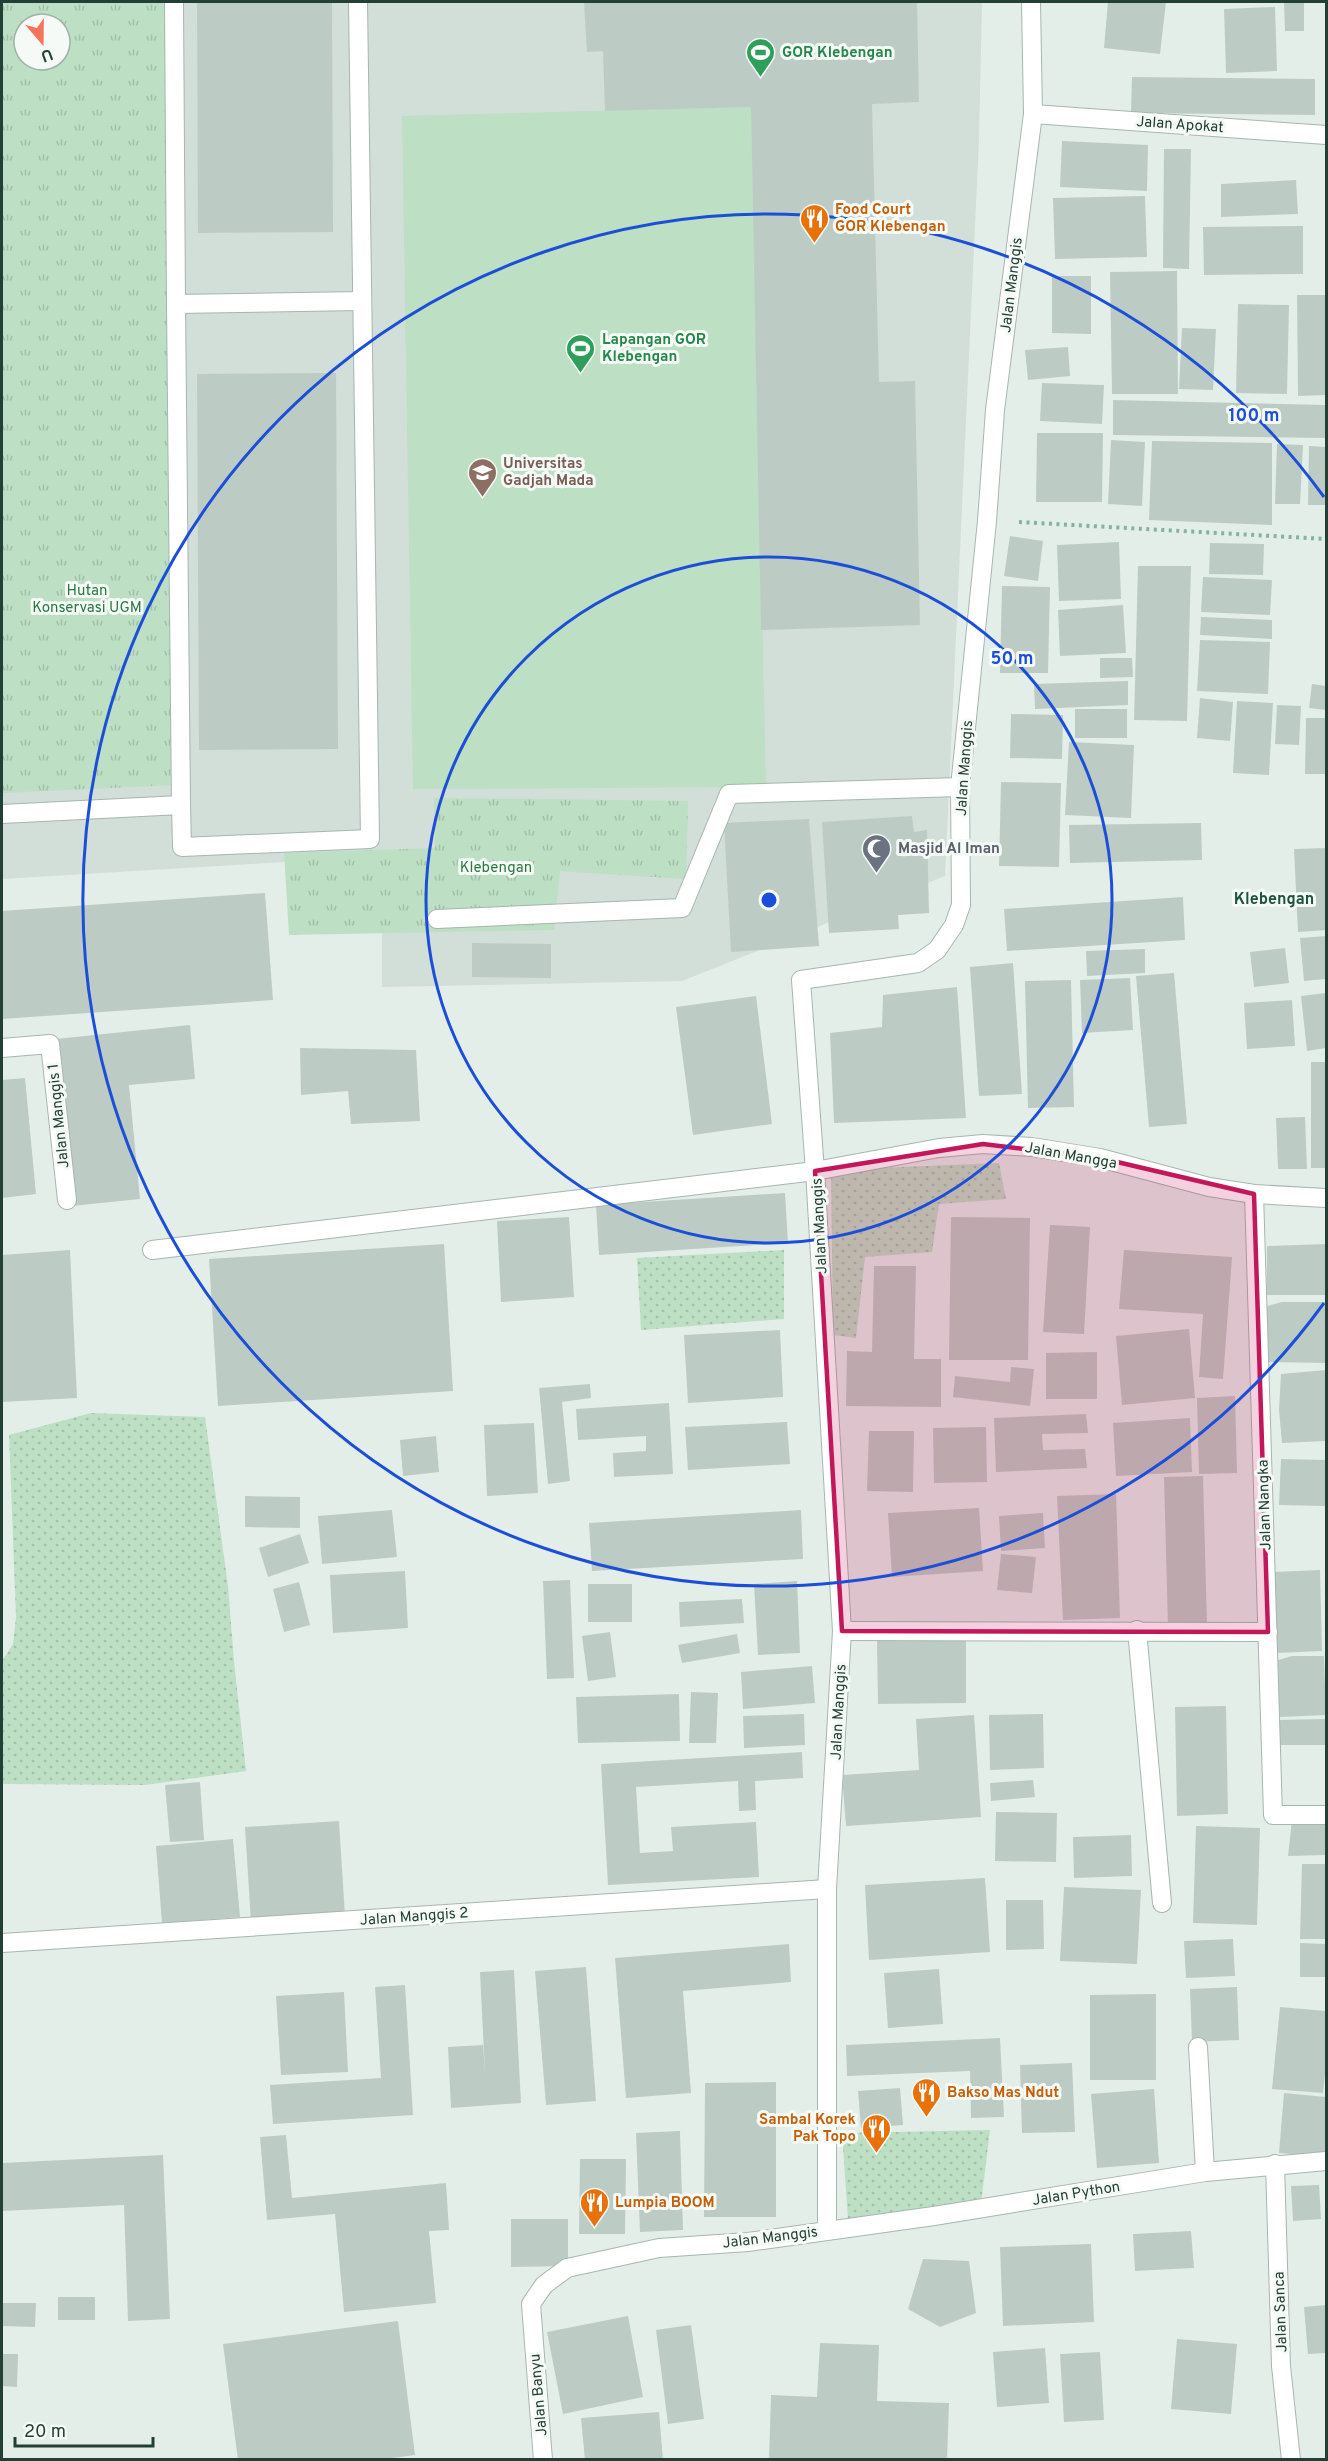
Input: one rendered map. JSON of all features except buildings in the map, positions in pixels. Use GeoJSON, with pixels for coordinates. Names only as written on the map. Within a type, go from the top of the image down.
{"type":"FeatureCollection","features":[{"type":"Feature","properties":{"kind":"street"},"geometry":{"type":"LineString","coordinates":[[174,2],[182,847],[370,839],[358,2]]}},
{"type":"Feature","properties":{"kind":"street","name":"Jalan Manggis"},"geometry":{"type":"LineString","coordinates":[[532,2331],[531,2304],[544,2285],[567,2268],[659,2248],[748,2242],[827,2230],[827,1889],[842,1631],[815,1171],[801,980],[918,963],[937,950],[954,925],[961,905],[960,787],[987,521],[995,410],[1033,114],[1031,2]]}},
{"type":"Feature","properties":{"kind":"street","name":"Jalan Apokat"},"geometry":{"type":"LineString","coordinates":[[1033,114],[1326,135]]}},
{"type":"Feature","properties":{"kind":"street"},"geometry":{"type":"LineString","coordinates":[[176,304],[362,301]]}},
{"type":"Feature","properties":{"kind":"street"},"geometry":{"type":"LineString","coordinates":[[437,919],[682,908],[729,794],[960,787]]}},
{"type":"Feature","properties":{"kind":"street"},"geometry":{"type":"LineString","coordinates":[[2,813],[181,805]]}},
{"type":"Feature","properties":{"kind":"street","name":"Jalan Manggis 1"},"geometry":{"type":"LineString","coordinates":[[2,1048],[50,1044],[67,1200]]}},
{"type":"Feature","properties":{"kind":"street","name":"Jalan Mangga"},"geometry":{"type":"LineString","coordinates":[[152,1250],[815,1171],[939,1148],[982,1144],[1032,1147],[1100,1158],[1209,1187],[1254,1194],[1326,1198]]}},
{"type":"Feature","properties":{"kind":"street","name":"Jalan Nangka"},"geometry":{"type":"LineString","coordinates":[[1254,1194],[1273,1815],[1326,1815]]}},
{"type":"Feature","properties":{"kind":"street"},"geometry":{"type":"LineString","coordinates":[[1137,1630],[1162,1903]]}},
{"type":"Feature","properties":{"kind":"street"},"geometry":{"type":"LineString","coordinates":[[842,1631],[1268,1632]]}},
{"type":"Feature","properties":{"kind":"street","name":"Jalan Manggis 2"},"geometry":{"type":"LineString","coordinates":[[2,1943],[827,1889]]}},
{"type":"Feature","properties":{"kind":"street"},"geometry":{"type":"LineString","coordinates":[[1198,2047],[1205,2172]]}},
{"type":"Feature","properties":{"kind":"street","name":"Jalan Python"},"geometry":{"type":"LineString","coordinates":[[827,2230],[934,2216],[1205,2172],[1326,2161]]}},
{"type":"Feature","properties":{"kind":"street","name":"Jalan Sanca"},"geometry":{"type":"LineString","coordinates":[[1275,2164],[1281,2366],[1291,2460]]}},
{"type":"Feature","properties":{"kind":"street","name":"Jalan Banyu"},"geometry":{"type":"LineString","coordinates":[[532,2331],[543,2460]]}},
{"type":"Feature","properties":{"kind":"path"},"geometry":{"type":"LineString","coordinates":[[987,521],[1326,539]]}},
{"type":"Feature","properties":{"kind":"highlighted area"},"geometry":{"type":"Polygon","coordinates":[[[983,1144],[1100,1158],[1254,1194],[1268,1632],[842,1631],[815,1171],[983,1144]]]}},
{"type":"Feature","properties":{"kind":"shaded area","name":"Universitas Gadjah Mada"},"geometry":{"type":"Polygon","coordinates":[[[2,2],[982,2],[979,139],[945,876],[682,981],[382,987],[382,856],[2,879],[2,2]]]}},
{"type":"Feature","properties":{"kind":"green space","name":"Hutan Konservasi UGM"},"geometry":{"type":"Polygon","coordinates":[[[2,2],[169,2],[174,785],[2,793],[2,2]]]}},
{"type":"Feature","properties":{"kind":"green space","name":"Lapangan GOR Klebengan"},"geometry":{"type":"Polygon","coordinates":[[[751,107],[766,787],[413,789],[402,116],[751,107]]]}},
{"type":"Feature","properties":{"kind":"green space","name":"Klebengan"},"geometry":{"type":"Polygon","coordinates":[[[434,798],[688,801],[686,879],[560,871],[554,930],[289,935],[284,853],[435,848],[434,798]]]}},
{"type":"Feature","properties":{"kind":"green space"},"geometry":{"type":"Polygon","coordinates":[[[999,1163],[1006,1199],[939,1204],[932,1252],[865,1257],[856,1338],[833,1335],[831,1170],[999,1163]]]}},
{"type":"Feature","properties":{"kind":"green space"},"geometry":{"type":"Polygon","coordinates":[[[784,1250],[784,1319],[641,1330],[637,1258],[784,1250]]]}},
{"type":"Feature","properties":{"kind":"green space"},"geometry":{"type":"Polygon","coordinates":[[[91,1413],[205,1417],[228,1586],[246,1771],[145,1785],[2,1784],[2,1661],[13,1644],[16,1617],[9,1435],[91,1413]]]}},
{"type":"Feature","properties":{"kind":"green space"},"geometry":{"type":"Polygon","coordinates":[[[990,2130],[981,2204],[848,2220],[842,2133],[990,2130]]]}},
{"type":"Feature","properties":{"kind":"place","name":"GOR Klebengan"},"geometry":{"type":"Point","coordinates":[761,78]}},
{"type":"Feature","properties":{"kind":"place","name":"Food Court GOR Klebengan"},"geometry":{"type":"Point","coordinates":[814,244]}},
{"type":"Feature","properties":{"kind":"place","name":"Lapangan GOR Klebengan"},"geometry":{"type":"Point","coordinates":[581,374]}},
{"type":"Feature","properties":{"kind":"place","name":"Universitas Gadjah Mada"},"geometry":{"type":"Point","coordinates":[482,498]}},
{"type":"Feature","properties":{"kind":"place","name":"Masjid Al Iman"},"geometry":{"type":"Point","coordinates":[877,874]}},
{"type":"Feature","properties":{"kind":"place","name":"Bakso Mas Ndut"},"geometry":{"type":"Point","coordinates":[926,2118]}},
{"type":"Feature","properties":{"kind":"place","name":"Sambal Korek Pak Topo"},"geometry":{"type":"Point","coordinates":[877,2154]}},
{"type":"Feature","properties":{"kind":"place","name":"Lumpia BOOM"},"geometry":{"type":"Point","coordinates":[594,2228]}},
{"type":"Feature","properties":{"kind":"district","name":"Klebengan"},"geometry":{"type":"Point","coordinates":[1274,898]}}]}
